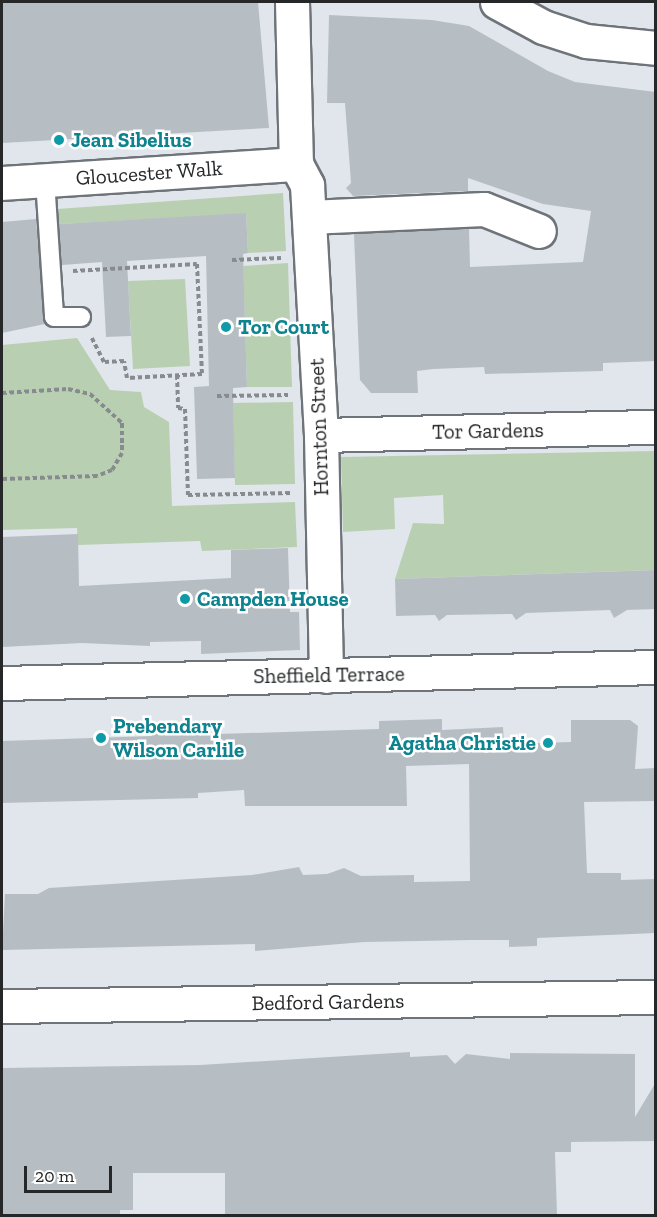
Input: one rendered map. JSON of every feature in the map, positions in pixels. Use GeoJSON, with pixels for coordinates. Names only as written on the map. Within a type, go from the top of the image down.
{"type":"FeatureCollection","features":[{"type":"Feature","properties":{"kind":"street","name":"Hornton Street"},"geometry":{"type":"LineString","coordinates":[[292,2],[296,164],[307,185],[312,256],[321,435],[326,676]]}},
{"type":"Feature","properties":{"kind":"street"},"geometry":{"type":"LineString","coordinates":[[497,2],[543,27],[586,41],[656,48]]}},
{"type":"Feature","properties":{"kind":"street","name":"Gloucester Walk"},"geometry":{"type":"LineString","coordinates":[[2,183],[296,164]]}},
{"type":"Feature","properties":{"kind":"street"},"geometry":{"type":"LineString","coordinates":[[309,217],[484,209],[539,231]]}},
{"type":"Feature","properties":{"kind":"street","name":"Tor Gardens"},"geometry":{"type":"LineString","coordinates":[[321,435],[656,427]]}},
{"type":"Feature","properties":{"kind":"street","name":"Sheffield Terrace"},"geometry":{"type":"LineString","coordinates":[[2,683],[656,667]]}},
{"type":"Feature","properties":{"kind":"street","name":"Bedford Gardens"},"geometry":{"type":"LineString","coordinates":[[2,1006],[656,998]]}},
{"type":"Feature","properties":{"kind":"lane"},"geometry":{"type":"LineString","coordinates":[[45,180],[54,317],[81,317]]}},
{"type":"Feature","properties":{"kind":"path"},"geometry":{"type":"LineString","coordinates":[[232,260],[312,256]]}},
{"type":"Feature","properties":{"kind":"path"},"geometry":{"type":"LineString","coordinates":[[51,272],[197,264],[202,374],[127,378],[124,360],[104,362],[81,317]]}},
{"type":"Feature","properties":{"kind":"path"},"geometry":{"type":"LineString","coordinates":[[177,375],[178,408],[185,409],[188,495],[322,495]]}},
{"type":"Feature","properties":{"kind":"path"},"geometry":{"type":"LineString","coordinates":[[2,393],[68,389],[90,394],[122,423],[122,453],[112,470],[96,476],[2,479]]}},
{"type":"Feature","properties":{"kind":"path"},"geometry":{"type":"LineString","coordinates":[[217,396],[318,394]]}},
{"type":"Feature","properties":{"kind":"green space"},"geometry":{"type":"Polygon","coordinates":[[[283,193],[286,251],[248,253],[246,214],[59,224],[57,209],[283,193]]]}},
{"type":"Feature","properties":{"kind":"green space"},"geometry":{"type":"Polygon","coordinates":[[[288,263],[292,387],[247,387],[243,266],[288,263]]]}},
{"type":"Feature","properties":{"kind":"green space"},"geometry":{"type":"Polygon","coordinates":[[[185,279],[190,366],[133,369],[128,281],[185,279]]]}},
{"type":"Feature","properties":{"kind":"green space"},"geometry":{"type":"Polygon","coordinates":[[[77,338],[110,390],[141,392],[144,407],[169,422],[172,506],[295,502],[297,547],[202,551],[200,541],[78,545],[77,528],[2,530],[2,345],[77,338]]]}},
{"type":"Feature","properties":{"kind":"green space"},"geometry":{"type":"Polygon","coordinates":[[[293,402],[295,484],[235,485],[233,403],[293,402]]]}},
{"type":"Feature","properties":{"kind":"green space"},"geometry":{"type":"Polygon","coordinates":[[[655,451],[655,570],[395,579],[413,523],[444,524],[443,495],[394,498],[395,529],[343,532],[341,457],[655,451]]]}},
{"type":"Feature","properties":{"kind":"building"},"geometry":{"type":"Polygon","coordinates":[[[2,2],[258,2],[269,128],[2,143],[2,2]]]}},
{"type":"Feature","properties":{"kind":"building"},"geometry":{"type":"Polygon","coordinates":[[[329,15],[432,20],[469,26],[548,71],[575,82],[656,92],[656,361],[603,363],[603,371],[485,374],[484,367],[433,369],[417,371],[418,393],[371,393],[360,380],[354,234],[469,228],[470,267],[583,262],[591,211],[543,204],[468,178],[468,191],[353,196],[346,188],[351,183],[345,103],[327,103],[329,15]]]}},
{"type":"Feature","properties":{"kind":"building","name":"Tor Court"},"geometry":{"type":"Polygon","coordinates":[[[246,213],[248,253],[243,254],[247,387],[233,388],[235,478],[197,479],[194,387],[209,386],[206,256],[127,261],[131,336],[106,337],[102,262],[62,265],[59,224],[246,213]]]}},
{"type":"Feature","properties":{"kind":"building"},"geometry":{"type":"Polygon","coordinates":[[[36,219],[45,324],[2,333],[2,222],[36,219]]]}},
{"type":"Feature","properties":{"kind":"building","name":"Campden House"},"geometry":{"type":"Polygon","coordinates":[[[78,534],[79,586],[231,578],[231,550],[288,548],[290,612],[299,612],[300,650],[201,654],[201,641],[150,642],[150,646],[82,643],[2,647],[2,537],[78,534]]]}},
{"type":"Feature","properties":{"kind":"building"},"geometry":{"type":"Polygon","coordinates":[[[656,570],[656,609],[627,610],[614,618],[610,610],[526,613],[516,620],[512,614],[447,615],[439,621],[435,615],[396,616],[395,579],[656,570]]]}},
{"type":"Feature","properties":{"kind":"building"},"geometry":{"type":"Polygon","coordinates":[[[442,719],[442,730],[503,727],[504,744],[571,742],[571,720],[630,720],[638,726],[635,769],[656,768],[656,801],[584,802],[587,873],[621,873],[621,880],[655,879],[656,933],[537,938],[537,946],[509,947],[509,940],[471,940],[364,942],[255,951],[255,944],[2,950],[5,894],[38,894],[49,888],[252,875],[299,867],[303,875],[327,874],[344,868],[361,876],[414,875],[414,882],[470,881],[469,764],[406,766],[407,806],[245,806],[244,790],[198,793],[198,798],[2,803],[2,741],[152,736],[151,731],[186,730],[186,735],[379,729],[379,721],[442,719]]]}},
{"type":"Feature","properties":{"kind":"building"},"geometry":{"type":"Polygon","coordinates":[[[410,1052],[410,1057],[447,1055],[455,1064],[466,1054],[510,1059],[510,1053],[635,1054],[635,1117],[656,1082],[656,1141],[571,1142],[571,1152],[555,1152],[557,1215],[225,1215],[225,1173],[133,1173],[133,1210],[120,1210],[120,1215],[2,1215],[2,1068],[200,1065],[410,1052]]]}},
{"type":"Feature","properties":{"kind":"place","name":"Jean Sibelius"},"geometry":{"type":"Point","coordinates":[59,140]}},
{"type":"Feature","properties":{"kind":"place","name":"Tor Court"},"geometry":{"type":"Point","coordinates":[226,327]}},
{"type":"Feature","properties":{"kind":"place","name":"Campden House"},"geometry":{"type":"Point","coordinates":[185,599]}},
{"type":"Feature","properties":{"kind":"place","name":"Prebendary Wilson Carlile"},"geometry":{"type":"Point","coordinates":[101,738]}},
{"type":"Feature","properties":{"kind":"place","name":"Agatha Christie"},"geometry":{"type":"Point","coordinates":[548,743]}}]}
